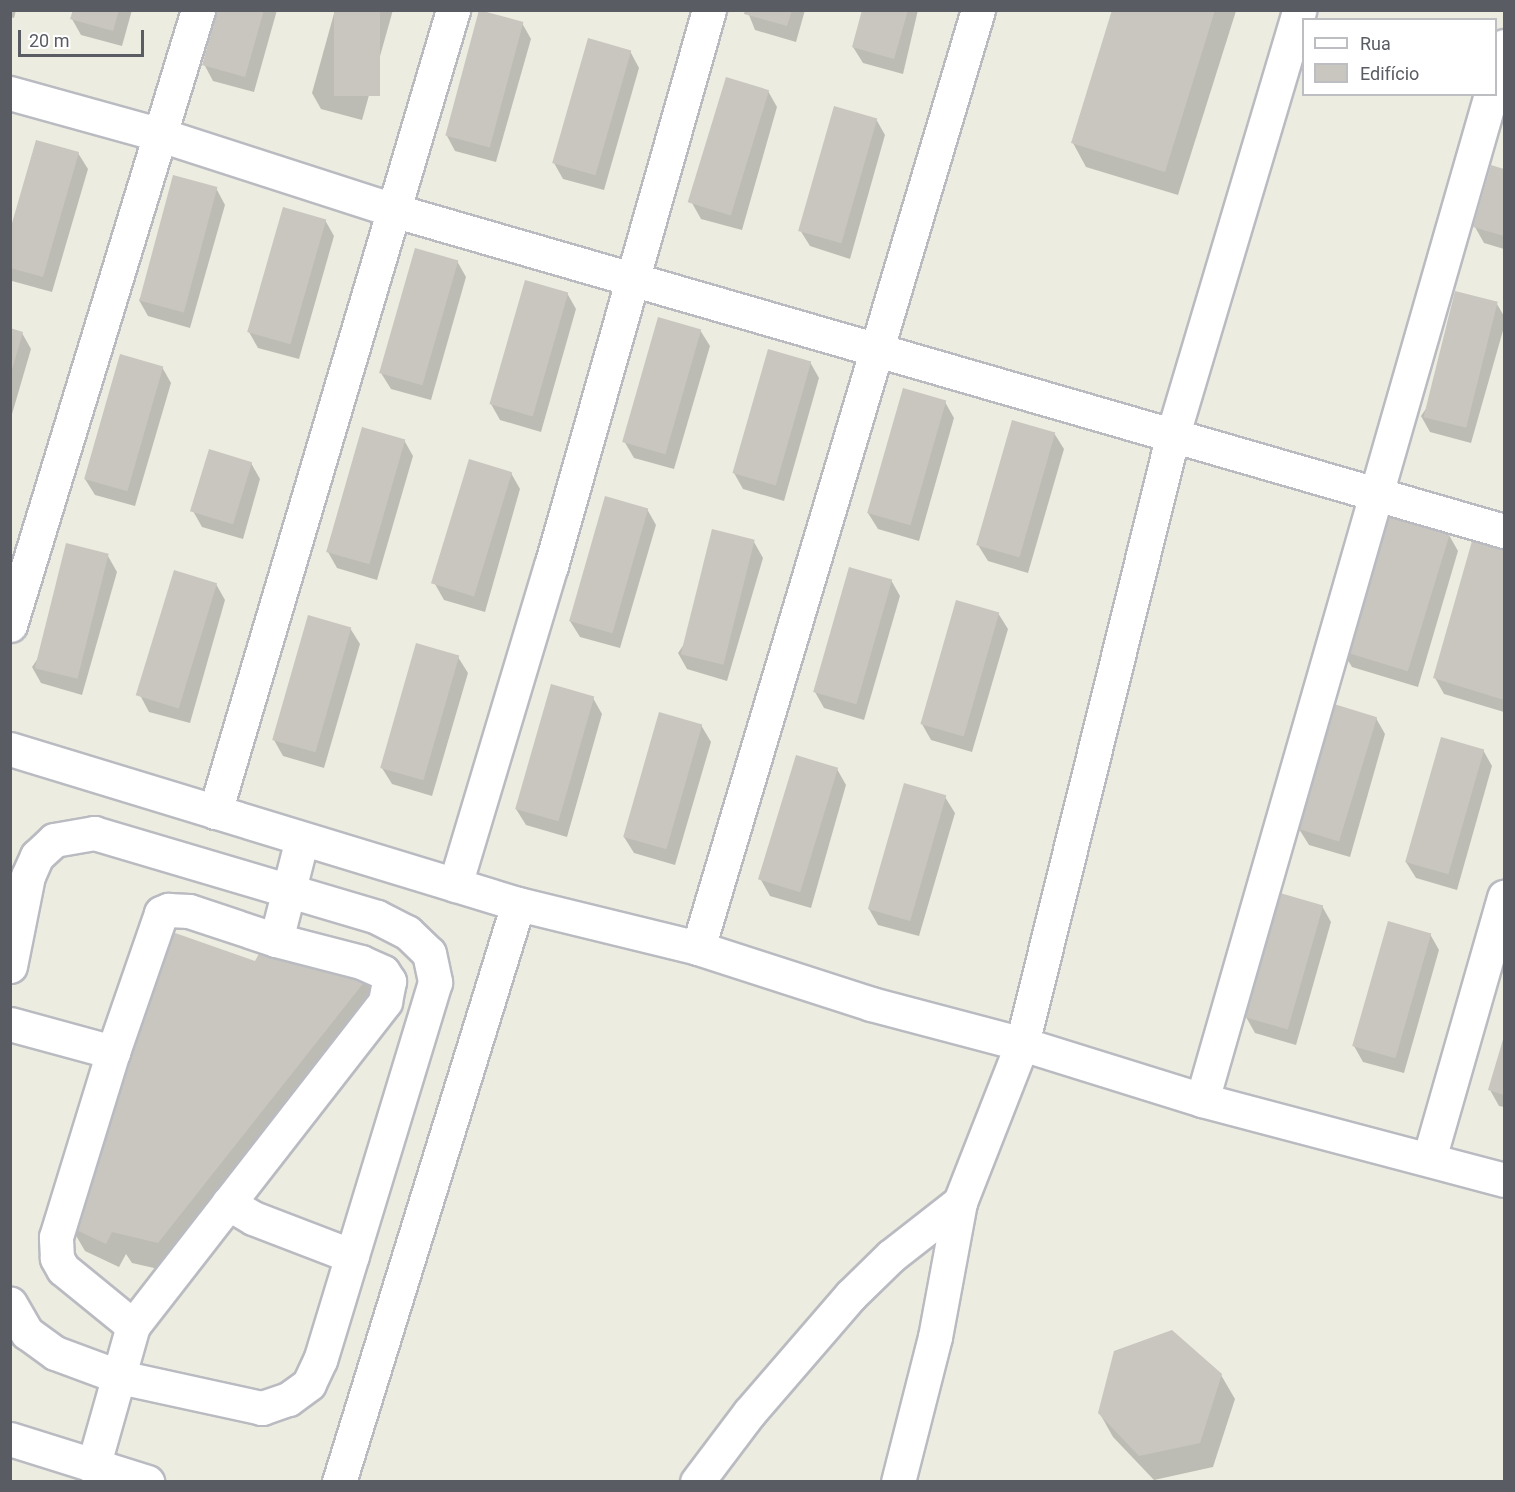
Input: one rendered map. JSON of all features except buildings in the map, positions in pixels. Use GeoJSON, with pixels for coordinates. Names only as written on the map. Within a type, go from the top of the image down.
{"type":"FeatureCollection","features":[{"type":"Feature","properties":{"kind":"street"},"geometry":{"type":"LineString","coordinates":[[10,625],[198,10]]}},
{"type":"Feature","properties":{"kind":"street"},"geometry":{"type":"LineString","coordinates":[[215,812],[396,211],[453,10]]}},
{"type":"Feature","properties":{"kind":"street"},"geometry":{"type":"LineString","coordinates":[[456,885],[709,10]]}},
{"type":"Feature","properties":{"kind":"street"},"geometry":{"type":"LineString","coordinates":[[698,948],[978,10]]}},
{"type":"Feature","properties":{"kind":"street"},"geometry":{"type":"LineString","coordinates":[[898,1482],[935,1337],[960,1202],[1022,1044],[1173,434],[1299,10]]}},
{"type":"Feature","properties":{"kind":"street"},"geometry":{"type":"LineString","coordinates":[[1497,75],[1504,46]]}},
{"type":"Feature","properties":{"kind":"street"},"geometry":{"type":"LineString","coordinates":[[10,93],[161,135],[396,211],[633,276],[1504,531]]}},
{"type":"Feature","properties":{"kind":"street"},"geometry":{"type":"LineString","coordinates":[[1202,1100],[1379,494],[1490,96]]}},
{"type":"Feature","properties":{"kind":"street"},"geometry":{"type":"LineString","coordinates":[[10,749],[518,904],[698,948],[871,1004],[1022,1044],[1202,1100],[1504,1180]]}},
{"type":"Feature","properties":{"kind":"street"},"geometry":{"type":"LineString","coordinates":[[10,966],[28,876],[37,855],[54,840],[74,834],[94,833],[377,917],[407,932],[429,953],[435,982],[320,1360],[309,1384],[288,1399],[262,1408],[120,1377],[55,1353],[27,1333],[10,1303]]}},
{"type":"Feature","properties":{"kind":"street"},"geometry":{"type":"LineString","coordinates":[[276,940],[302,839]]}},
{"type":"Feature","properties":{"kind":"street"},"geometry":{"type":"LineString","coordinates":[[1429,1159],[1504,897]]}},
{"type":"Feature","properties":{"kind":"street"},"geometry":{"type":"LineString","coordinates":[[339,1482],[518,904]]}},
{"type":"Feature","properties":{"kind":"street"},"geometry":{"type":"LineString","coordinates":[[93,1467],[133,1326],[385,1002],[389,981],[383,972],[362,962],[276,940],[189,910],[161,913],[113,1052],[56,1237],[57,1258],[63,1269],[133,1326]]}},
{"type":"Feature","properties":{"kind":"street"},"geometry":{"type":"LineString","coordinates":[[10,1024],[113,1052]]}},
{"type":"Feature","properties":{"kind":"street"},"geometry":{"type":"LineString","coordinates":[[697,1482],[749,1413],[851,1295],[891,1256],[960,1202]]}},
{"type":"Feature","properties":{"kind":"street"},"geometry":{"type":"LineString","coordinates":[[228,1203],[254,1218],[352,1256]]}},
{"type":"Feature","properties":{"kind":"street"},"geometry":{"type":"LineString","coordinates":[[10,1440],[147,1482]]}}]}
